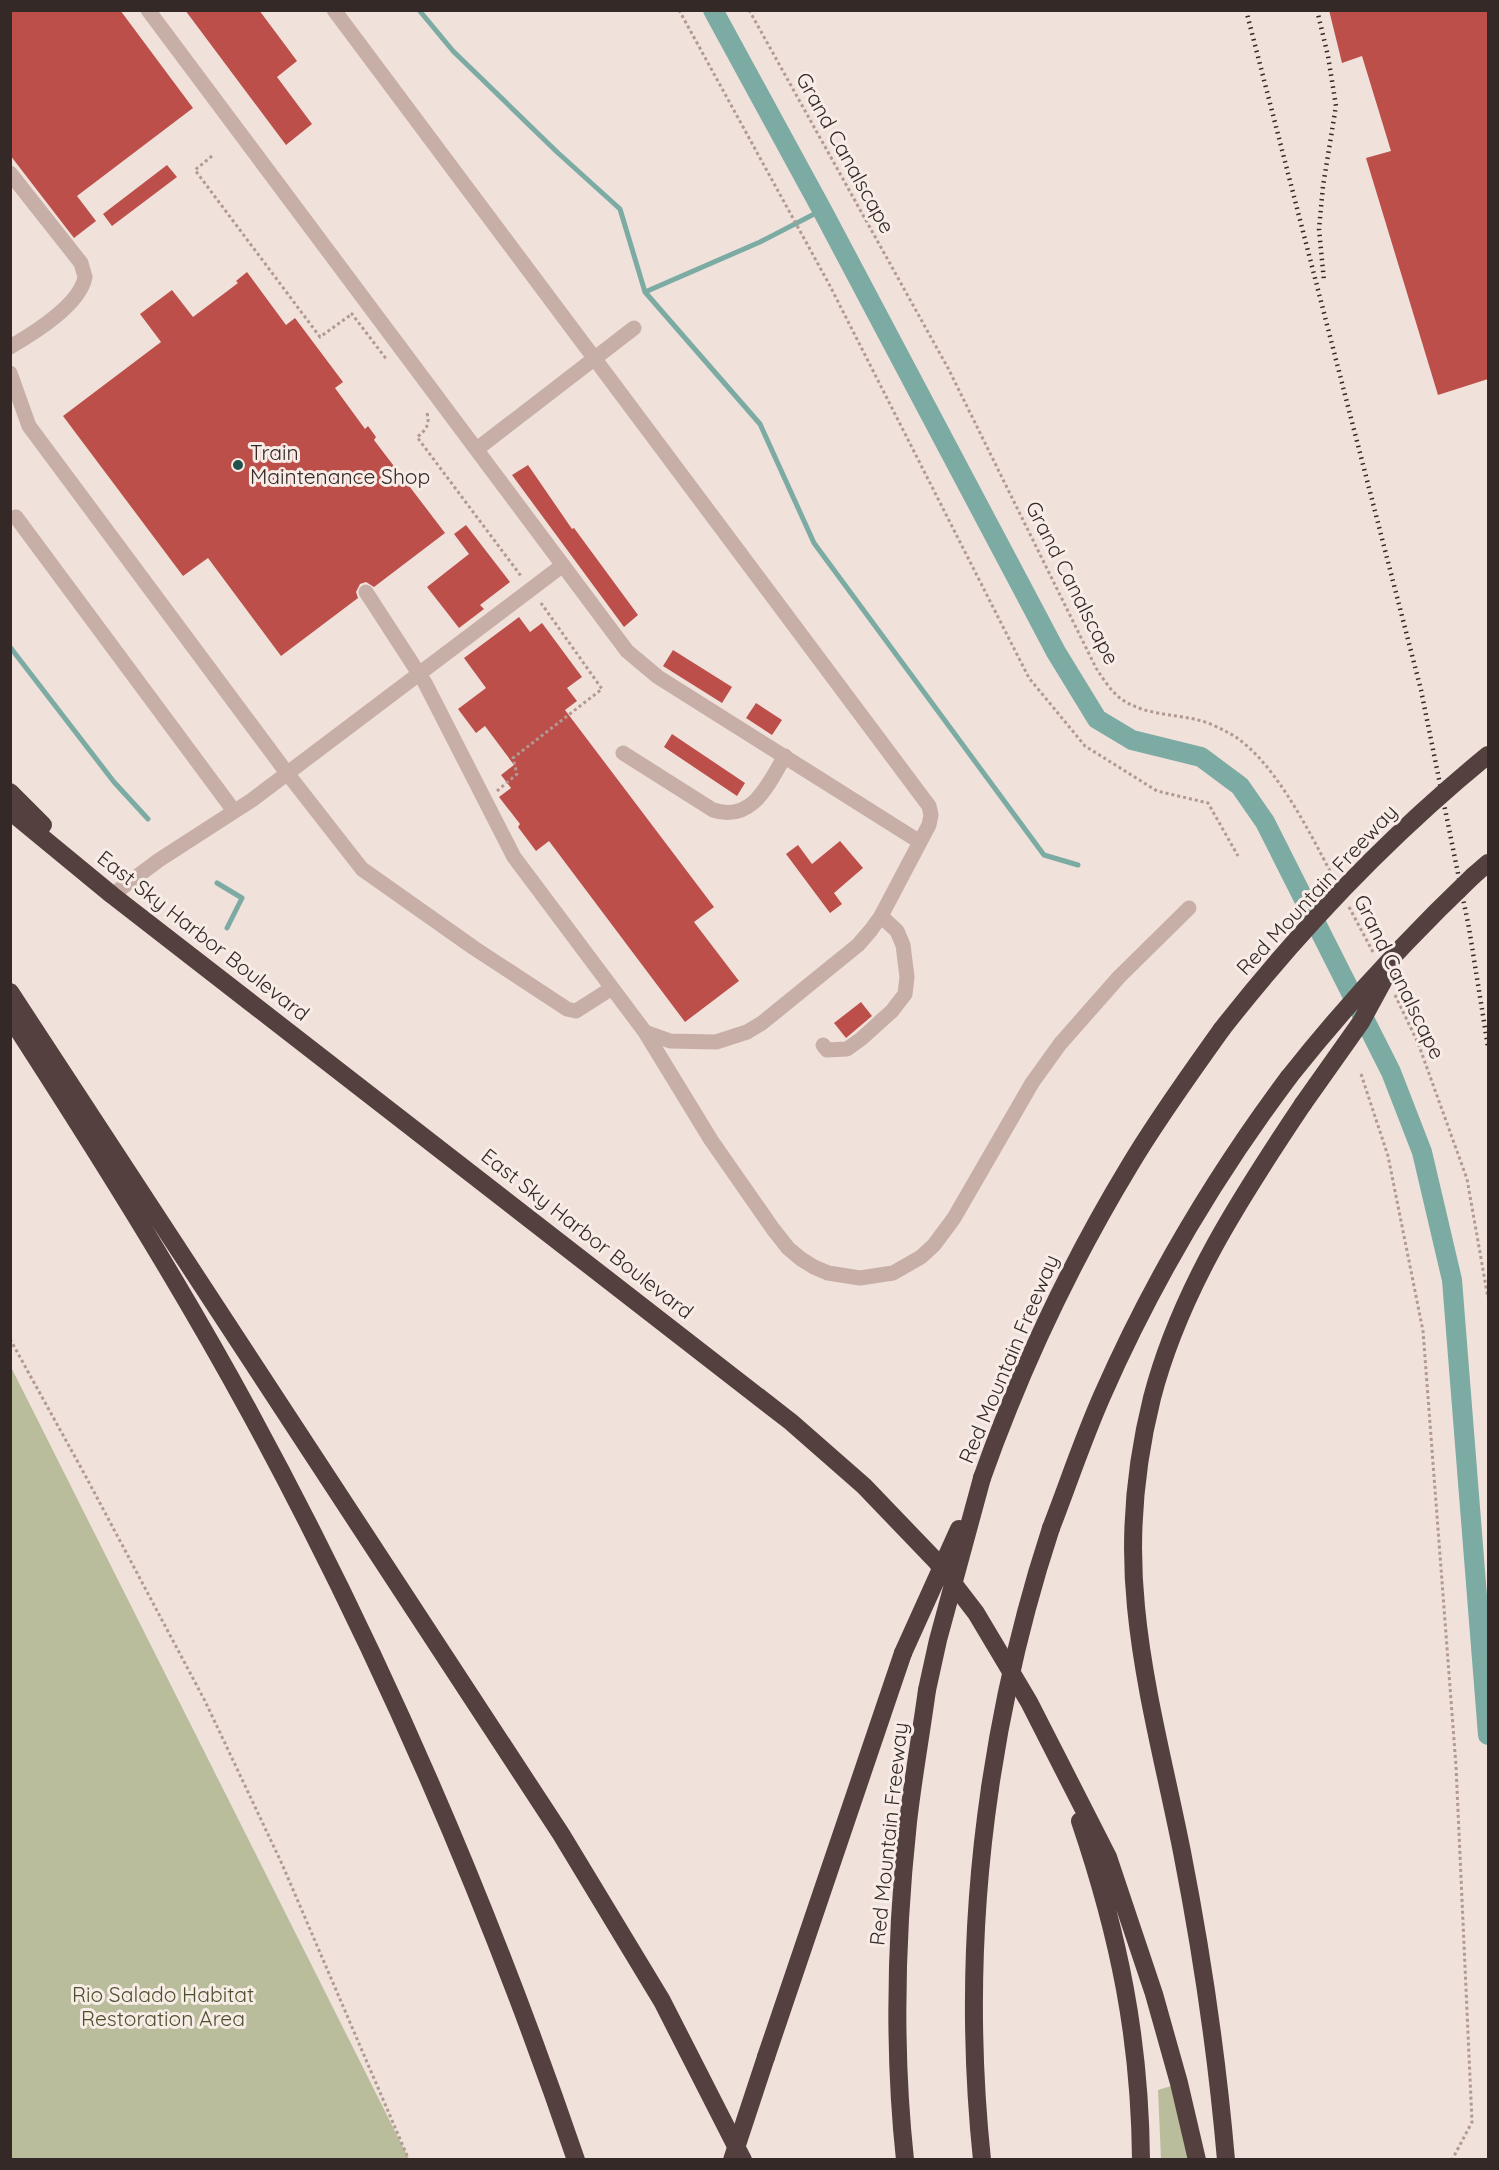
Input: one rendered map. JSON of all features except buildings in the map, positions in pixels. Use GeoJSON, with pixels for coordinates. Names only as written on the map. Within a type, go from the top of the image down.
{"type":"FeatureCollection","features":[{"type":"Feature","properties":{"kind":"highway","name":"Red Mountain Freeway"},"geometry":{"type":"LineString","coordinates":[[905,2160],[899,2082],[898,1950],[908,1819],[927,1690],[938,1640],[981,1478],[1001,1424],[1036,1342],[1081,1251],[1130,1164],[1222,1029],[1286,951],[1352,879],[1424,810],[1488,755]]}},
{"type":"Feature","properties":{"kind":"highway"},"geometry":{"type":"LineString","coordinates":[[10,792],[105,889]]}},
{"type":"Feature","properties":{"kind":"highway","name":"East Sky Harbor Boulevard"},"geometry":{"type":"LineString","coordinates":[[10,811],[105,889],[765,1401],[842,1464],[936,1561],[976,1613],[1013,1673],[1060,1762]]}},
{"type":"Feature","properties":{"kind":"highway"},"geometry":{"type":"LineString","coordinates":[[982,2160],[976,2091],[974,1985],[983,1831],[1013,1664],[1035,1579],[1089,1427],[1143,1309],[1173,1253],[1223,1170],[1289,1077],[1362,989],[1405,943],[1488,863]]}},
{"type":"Feature","properties":{"kind":"highway"},"geometry":{"type":"LineString","coordinates":[[1226,2160],[1214,2045],[1201,1958],[1140,1638],[1134,1573],[1136,1487],[1152,1398],[1184,1306],[1213,1249],[1254,1178],[1361,1022],[1405,943]]}},
{"type":"Feature","properties":{"kind":"highway"},"geometry":{"type":"LineString","coordinates":[[10,992],[573,1853],[662,2001],[743,2160]]}},
{"type":"Feature","properties":{"kind":"highway"},"geometry":{"type":"LineString","coordinates":[[10,1017],[103,1162],[205,1332],[292,1492],[361,1629],[435,1792],[496,1939],[532,2032],[576,2160]]}},
{"type":"Feature","properties":{"kind":"highway"},"geometry":{"type":"LineString","coordinates":[[732,2160],[903,1653],[981,1478]]}},
{"type":"Feature","properties":{"kind":"highway"},"geometry":{"type":"LineString","coordinates":[[1060,1762],[1102,1889],[1122,1967],[1136,2051],[1140,2095],[1141,2160]]}},
{"type":"Feature","properties":{"kind":"highway"},"geometry":{"type":"LineString","coordinates":[[1060,1762],[1108,1857],[1124,1900],[1160,2017],[1197,2160]]}},
{"type":"Feature","properties":{"kind":"lane"},"geometry":{"type":"LineString","coordinates":[[147,10],[613,634],[642,666],[920,842]]}},
{"type":"Feature","properties":{"kind":"lane"},"geometry":{"type":"LineString","coordinates":[[334,10],[926,801],[930,811],[930,820],[920,842],[881,916],[858,945],[777,1013],[747,1032],[716,1042],[670,1041],[645,1032]]}},
{"type":"Feature","properties":{"kind":"lane"},"geometry":{"type":"LineString","coordinates":[[10,173],[81,262],[86,277],[79,293],[65,308],[10,347]]}},
{"type":"Feature","properties":{"kind":"lane"},"geometry":{"type":"LineString","coordinates":[[477,449],[634,328]]}},
{"type":"Feature","properties":{"kind":"lane"},"geometry":{"type":"LineString","coordinates":[[10,373],[29,426],[287,773],[362,869],[474,948],[571,1010],[580,1009],[612,988]]}},
{"type":"Feature","properties":{"kind":"lane"},"geometry":{"type":"LineString","coordinates":[[16,517],[234,811]]}},
{"type":"Feature","properties":{"kind":"lane"},"geometry":{"type":"LineString","coordinates":[[105,889],[159,860],[234,811],[563,565]]}},
{"type":"Feature","properties":{"kind":"lane"},"geometry":{"type":"LineString","coordinates":[[366,592],[419,674],[514,857],[645,1032],[711,1140],[788,1248],[814,1267],[828,1273],[860,1278],[878,1277],[908,1266],[934,1245],[954,1218],[1032,1083],[1060,1044],[1119,977],[1189,908]]}},
{"type":"Feature","properties":{"kind":"lane"},"geometry":{"type":"LineString","coordinates":[[623,753],[713,810],[723,813],[740,811],[758,799],[785,756]]}},
{"type":"Feature","properties":{"kind":"lane"},"geometry":{"type":"LineString","coordinates":[[823,1045],[827,1050],[848,1049],[876,1027],[905,994],[907,977],[903,945],[897,931],[881,916]]}},
{"type":"Feature","properties":{"kind":"path"},"geometry":{"type":"LineString","coordinates":[[680,10],[830,284],[1029,678],[1085,746],[1157,790],[1208,803],[1238,856]]}},
{"type":"Feature","properties":{"kind":"path","name":"Grand Canalscape"},"geometry":{"type":"LineString","coordinates":[[749,10],[948,368],[1096,668],[1109,687],[1126,702],[1150,712],[1199,720],[1228,732],[1253,749],[1273,774],[1336,883]]}},
{"type":"Feature","properties":{"kind":"path"},"geometry":{"type":"LineString","coordinates":[[212,156],[195,170],[320,337],[357,310]]}},
{"type":"Feature","properties":{"kind":"path"},"geometry":{"type":"LineString","coordinates":[[352,314],[393,368]]}},
{"type":"Feature","properties":{"kind":"path"},"geometry":{"type":"LineString","coordinates":[[421,405],[428,414],[429,423],[426,430],[417,437],[521,576]]}},
{"type":"Feature","properties":{"kind":"path"},"geometry":{"type":"LineString","coordinates":[[493,794],[518,774],[513,758],[602,689],[537,599]]}},
{"type":"Feature","properties":{"kind":"path","name":"Grand Canalscape"},"geometry":{"type":"LineString","coordinates":[[1347,904],[1374,956]]}},
{"type":"Feature","properties":{"kind":"path","name":"Grand Canalscape"},"geometry":{"type":"LineString","coordinates":[[1391,987],[1418,1043],[1467,1179],[1488,1298]]}},
{"type":"Feature","properties":{"kind":"path"},"geometry":{"type":"LineString","coordinates":[[1361,1074],[1388,1156],[1423,1331],[1456,1766],[1472,2122],[1452,2160]]}},
{"type":"Feature","properties":{"kind":"path"},"geometry":{"type":"LineString","coordinates":[[10,1339],[205,1701],[282,1864],[409,2160]]}},
{"type":"Feature","properties":{"kind":"green space","name":"Rio Salado Habitat Restoration Area"},"geometry":{"type":"Polygon","coordinates":[[[11,1367],[409,2159],[11,2159],[11,1367]]]}},
{"type":"Feature","properties":{"kind":"green space"},"geometry":{"type":"Polygon","coordinates":[[[1171,2086],[1189,2159],[1161,2159],[1158,2090],[1171,2086]]]}},
{"type":"Feature","properties":{"kind":"waterway"},"geometry":{"type":"LineString","coordinates":[[419,10],[453,51],[557,152],[620,209],[645,292],[760,424],[814,543],[1044,855],[1078,865]]}},
{"type":"Feature","properties":{"kind":"waterway"},"geometry":{"type":"LineString","coordinates":[[713,10],[822,210],[1056,652],[1097,719],[1132,740],[1201,757],[1240,786],[1265,822],[1391,1072],[1422,1152],[1452,1280],[1488,1735]]}},
{"type":"Feature","properties":{"kind":"waterway"},"geometry":{"type":"LineString","coordinates":[[645,292],[760,242],[822,210]]}},
{"type":"Feature","properties":{"kind":"waterway"},"geometry":{"type":"LineString","coordinates":[[10,647],[114,782],[148,819]]}},
{"type":"Feature","properties":{"kind":"waterway"},"geometry":{"type":"LineString","coordinates":[[217,883],[242,898],[227,928]]}},
{"type":"Feature","properties":{"kind":"railway"},"geometry":{"type":"LineString","coordinates":[[1246,10],[1421,690],[1469,928],[1488,1047]]}},
{"type":"Feature","properties":{"kind":"railway"},"geometry":{"type":"LineString","coordinates":[[1317,10],[1328,56],[1336,106],[1323,186],[1319,229],[1324,281]]}},
{"type":"Feature","properties":{"kind":"place","name":"Train Maintenance Shop"},"geometry":{"type":"Point","coordinates":[238,465]}}]}
